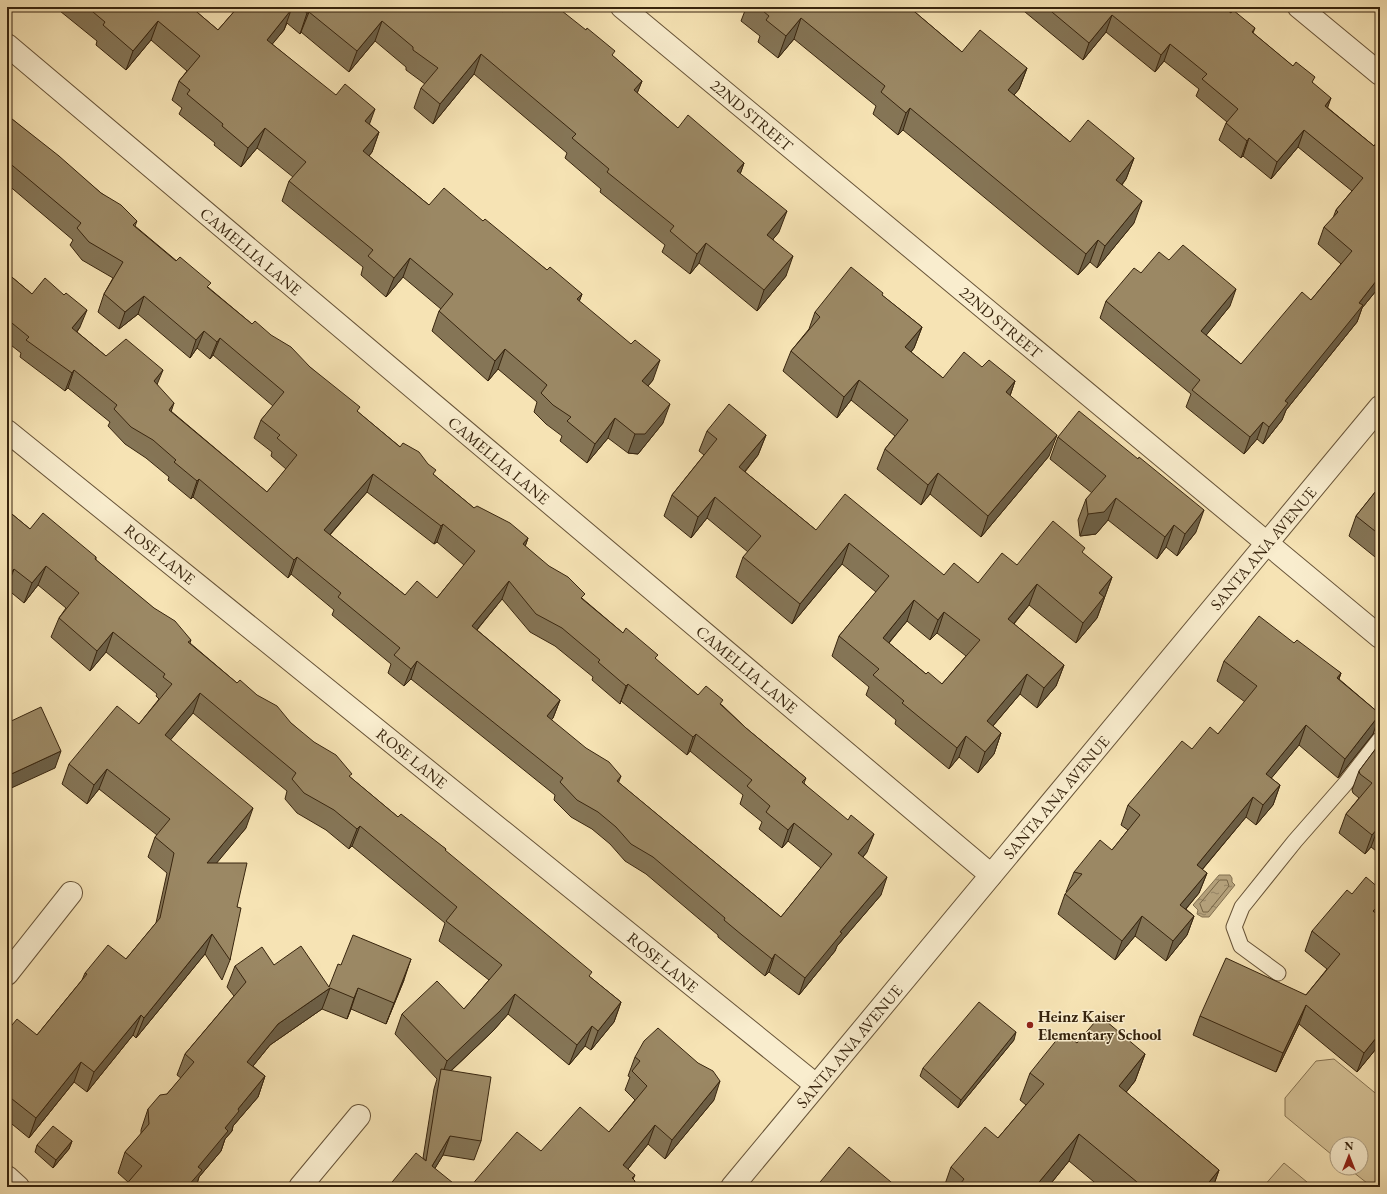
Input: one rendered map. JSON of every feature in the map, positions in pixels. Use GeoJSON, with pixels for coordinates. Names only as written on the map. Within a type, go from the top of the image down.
{"type":"FeatureCollection","features":[{"type":"Feature","properties":{"kind":"street","name":"22ND STREET"},"geometry":{"type":"LineString","coordinates":[[622,7],[1380,637]]}},
{"type":"Feature","properties":{"kind":"street"},"geometry":{"type":"LineString","coordinates":[[1299,7],[1380,74]]}},
{"type":"Feature","properties":{"kind":"street","name":"CAMELLIA LANE"},"geometry":{"type":"LineString","coordinates":[[7,45],[991,875]]}},
{"type":"Feature","properties":{"kind":"street","name":"SANTA ANA AVENUE"},"geometry":{"type":"LineString","coordinates":[[732,1187],[1380,407]]}},
{"type":"Feature","properties":{"kind":"street","name":"ROSE LANE"},"geometry":{"type":"LineString","coordinates":[[7,430],[816,1085]]}},
{"type":"Feature","properties":{"kind":"street"},"geometry":{"type":"LineString","coordinates":[[7,974],[71,893]]}},
{"type":"Feature","properties":{"kind":"street"},"geometry":{"type":"LineString","coordinates":[[300,1187],[359,1116]]}},
{"type":"Feature","properties":{"kind":"street"},"geometry":{"type":"LineString","coordinates":[[7,1178],[18,1187]]}},
{"type":"Feature","properties":{"kind":"lane"},"geometry":{"type":"LineString","coordinates":[[1278,973],[1241,946],[1234,927],[1242,907],[1295,841],[1345,784],[1380,739]]}},
{"type":"Feature","properties":{"kind":"shaded area"},"geometry":{"type":"Polygon","coordinates":[[[1334,1059],[1380,1097],[1380,1187],[1372,1187],[1358,1176],[1369,1176],[1369,1136],[1329,1136],[1329,1152],[1285,1116],[1285,1098],[1316,1061],[1334,1059]]]}},
{"type":"Feature","properties":{"kind":"shaded area"},"geometry":{"type":"Polygon","coordinates":[[[1284,1163],[1313,1187],[1263,1187],[1284,1163]]]}},
{"type":"Feature","properties":{"kind":"water"},"geometry":{"type":"Polygon","coordinates":[[[1219,875],[1230,875],[1232,882],[1235,885],[1209,917],[1202,917],[1197,914],[1198,910],[1193,905],[1219,875]]]}},
{"type":"Feature","properties":{"kind":"building"},"geometry":{"type":"Polygon","coordinates":[[[87,7],[191,7],[218,30],[238,7],[287,7],[291,10],[267,40],[336,95],[345,84],[375,109],[365,121],[379,132],[363,151],[429,205],[444,188],[483,221],[485,219],[547,270],[550,267],[582,294],[577,299],[631,344],[635,340],[660,360],[642,381],[670,404],[645,434],[635,434],[615,418],[595,444],[567,421],[571,417],[553,405],[541,393],[547,385],[505,349],[495,361],[439,311],[453,294],[410,258],[394,278],[368,256],[373,250],[289,181],[306,162],[265,128],[248,148],[222,126],[223,124],[187,94],[190,90],[179,81],[200,56],[158,21],[133,51],[103,25],[105,22],[87,7]]]}},
{"type":"Feature","properties":{"kind":"building"},"geometry":{"type":"Polygon","coordinates":[[[299,7],[497,7],[503,12],[507,7],[557,7],[586,30],[587,28],[615,51],[612,55],[642,81],[634,90],[678,128],[688,115],[744,163],[737,171],[787,211],[767,235],[793,256],[764,290],[706,243],[697,254],[670,231],[674,226],[607,172],[609,169],[572,138],[576,134],[481,54],[440,104],[421,88],[438,68],[413,50],[413,47],[382,21],[357,51],[309,12],[307,13],[299,7]]]}},
{"type":"Feature","properties":{"kind":"building"},"geometry":{"type":"Polygon","coordinates":[[[758,7],[909,7],[962,52],[980,30],[1027,68],[1008,90],[1070,142],[1088,120],[1134,158],[1116,180],[1142,201],[1105,246],[1098,240],[1086,254],[910,108],[906,113],[881,92],[885,86],[801,18],[786,36],[766,20],[769,16],[758,7]]]}},
{"type":"Feature","properties":{"kind":"building"},"geometry":{"type":"Polygon","coordinates":[[[1046,7],[1223,7],[1231,13],[1233,10],[1255,28],[1252,32],[1293,66],[1296,62],[1315,77],[1312,82],[1331,98],[1325,106],[1374,146],[1380,138],[1380,276],[1359,303],[1363,305],[1285,401],[1288,403],[1269,427],[1263,422],[1250,437],[1192,390],[1200,380],[1106,301],[1134,268],[1141,273],[1159,252],[1169,260],[1183,245],[1236,289],[1201,331],[1241,364],[1302,292],[1311,300],[1352,251],[1324,227],[1338,212],[1336,210],[1363,178],[1304,130],[1277,162],[1249,138],[1247,141],[1226,123],[1238,109],[1202,79],[1207,74],[1170,44],[1161,55],[1112,15],[1089,43],[1046,7]]]}},
{"type":"Feature","properties":{"kind":"building"},"geometry":{"type":"Polygon","coordinates":[[[7,115],[59,156],[101,193],[121,205],[137,221],[133,225],[176,261],[180,257],[211,283],[207,287],[252,324],[255,321],[271,335],[291,347],[310,367],[360,407],[357,411],[400,447],[403,443],[419,452],[428,464],[436,470],[433,474],[474,508],[477,506],[510,523],[528,538],[523,544],[549,566],[568,577],[585,594],[581,598],[623,633],[626,628],[658,655],[655,658],[698,695],[706,686],[723,700],[720,704],[746,728],[806,778],[802,782],[848,820],[851,815],[874,834],[858,853],[887,877],[840,932],[842,933],[805,978],[775,954],[772,959],[742,935],[724,920],[725,918],[653,857],[631,844],[616,827],[598,812],[577,800],[560,782],[563,778],[417,661],[411,669],[394,655],[400,648],[338,597],[341,593],[297,557],[294,560],[199,479],[197,481],[174,462],[176,460],[153,440],[131,427],[114,409],[117,405],[74,370],[72,373],[26,340],[29,337],[7,319],[7,273],[32,294],[45,278],[64,295],[66,293],[87,310],[72,328],[106,356],[126,339],[163,370],[154,381],[174,403],[169,410],[267,492],[297,455],[277,438],[280,435],[261,420],[284,392],[220,338],[217,342],[204,331],[196,340],[144,296],[125,312],[104,294],[123,262],[89,242],[77,228],[81,223],[7,161],[7,115]],[[373,474],[324,530],[405,595],[417,581],[437,598],[475,551],[443,524],[441,526],[373,474]],[[509,581],[472,626],[560,700],[547,716],[586,748],[609,762],[621,776],[617,781],[781,917],[832,854],[794,823],[788,830],[766,812],[770,806],[747,786],[752,780],[696,734],[693,737],[628,684],[626,686],[598,662],[600,660],[562,628],[536,614],[509,581]]]}},
{"type":"Feature","properties":{"kind":"building"},"geometry":{"type":"Polygon","coordinates":[[[851,267],[883,293],[882,295],[922,327],[905,347],[943,378],[964,352],[982,367],[989,360],[1015,381],[1006,392],[1057,435],[988,516],[938,473],[928,485],[885,449],[908,420],[859,380],[844,397],[791,351],[820,317],[815,312],[851,267]]]}},
{"type":"Feature","properties":{"kind":"building"},"geometry":{"type":"Polygon","coordinates":[[[729,404],[766,435],[739,467],[816,530],[845,494],[944,575],[954,563],[978,583],[1002,553],[1017,565],[1053,521],[1085,548],[1082,552],[1112,577],[1099,593],[1104,597],[1083,623],[1037,584],[1008,619],[1064,665],[1044,688],[1027,674],[987,721],[1001,733],[985,752],[966,736],[957,748],[902,703],[904,701],[873,675],[879,669],[839,636],[889,576],[849,543],[800,604],[743,557],[761,536],[715,497],[698,517],[672,495],[717,439],[707,431],[729,404]],[[914,600],[883,638],[926,674],[928,672],[942,684],[980,640],[944,612],[938,620],[914,600]]]}},
{"type":"Feature","properties":{"kind":"building"},"geometry":{"type":"Polygon","coordinates":[[[1079,411],[1204,510],[1185,534],[1174,525],[1165,537],[1116,498],[1104,512],[1088,514],[1086,499],[1106,476],[1058,437],[1079,411]]]}},
{"type":"Feature","properties":{"kind":"building"},"geometry":{"type":"Polygon","coordinates":[[[1380,486],[1380,535],[1356,516],[1380,486]]]}},
{"type":"Feature","properties":{"kind":"building"},"geometry":{"type":"Polygon","coordinates":[[[7,510],[30,529],[43,513],[154,608],[175,621],[191,640],[188,642],[237,683],[240,680],[257,695],[277,706],[291,723],[314,742],[336,755],[352,774],[349,776],[398,817],[401,814],[446,849],[445,850],[592,972],[589,976],[621,1002],[598,1031],[592,1026],[577,1045],[515,994],[500,1011],[447,1061],[402,1014],[437,981],[464,1009],[502,965],[446,921],[457,907],[360,826],[357,829],[334,810],[304,793],[292,779],[296,773],[200,693],[165,735],[253,808],[207,863],[247,863],[237,907],[241,908],[230,960],[212,934],[144,1018],[141,1015],[94,1072],[81,1062],[36,1118],[7,1095],[7,1031],[17,1019],[37,1035],[87,974],[85,973],[108,945],[126,959],[160,918],[174,853],[155,837],[170,819],[107,769],[94,785],[69,764],[117,706],[139,724],[172,684],[163,677],[165,674],[113,632],[97,651],[59,618],[79,593],[46,566],[32,583],[14,569],[7,578],[7,510]]]}},
{"type":"Feature","properties":{"kind":"building"},"geometry":{"type":"Polygon","coordinates":[[[1259,616],[1294,643],[1297,640],[1341,673],[1337,678],[1380,714],[1345,759],[1306,725],[1266,774],[1280,785],[1263,805],[1253,797],[1197,865],[1207,873],[1180,905],[1194,916],[1173,941],[1142,916],[1122,941],[1065,894],[1082,874],[1074,872],[1100,840],[1112,850],[1140,815],[1128,805],[1182,741],[1192,749],[1210,727],[1218,734],[1257,686],[1224,661],[1259,616]]]}},
{"type":"Feature","properties":{"kind":"building"},"geometry":{"type":"Polygon","coordinates":[[[41,707],[61,751],[7,776],[7,723],[41,707]]]}},
{"type":"Feature","properties":{"kind":"building"},"geometry":{"type":"Polygon","coordinates":[[[1380,743],[1380,830],[1378,828],[1372,835],[1346,814],[1372,783],[1360,774],[1359,771],[1380,743]]]}},
{"type":"Feature","properties":{"kind":"building"},"geometry":{"type":"Polygon","coordinates":[[[1366,877],[1380,889],[1380,904],[1373,911],[1380,917],[1380,1033],[1364,1053],[1306,1005],[1283,1053],[1200,1016],[1226,958],[1306,995],[1340,954],[1312,931],[1347,890],[1352,894],[1366,877]]]}},
{"type":"Feature","properties":{"kind":"building"},"geometry":{"type":"Polygon","coordinates":[[[353,935],[411,959],[394,1003],[358,988],[354,998],[330,988],[278,1024],[247,1062],[265,1076],[238,1109],[239,1111],[225,1128],[228,1131],[198,1167],[202,1170],[187,1187],[124,1187],[142,1166],[125,1152],[149,1124],[148,1109],[160,1095],[167,1094],[194,1062],[185,1054],[246,982],[235,966],[262,947],[274,965],[301,946],[329,987],[338,964],[341,965],[353,935]]]}},
{"type":"Feature","properties":{"kind":"building"},"geometry":{"type":"Polygon","coordinates":[[[979,1002],[1016,1032],[961,1100],[923,1068],[979,1002]]]}},
{"type":"Feature","properties":{"kind":"building"},"geometry":{"type":"Polygon","coordinates":[[[1100,1016],[1145,1054],[1119,1086],[1219,1170],[1205,1187],[1143,1187],[1079,1134],[1035,1187],[958,1187],[964,1179],[951,1167],[985,1127],[998,1138],[1044,1084],[1030,1073],[1063,1032],[1077,1043],[1100,1016]]]}},
{"type":"Feature","properties":{"kind":"building"},"geometry":{"type":"Polygon","coordinates":[[[658,1028],[698,1063],[713,1071],[720,1081],[672,1140],[655,1125],[623,1165],[635,1175],[632,1178],[635,1181],[630,1187],[470,1187],[517,1132],[541,1151],[580,1107],[609,1132],[647,1086],[632,1071],[640,1061],[635,1057],[644,1041],[658,1028]]]}},
{"type":"Feature","properties":{"kind":"building"},"geometry":{"type":"Polygon","coordinates":[[[441,1069],[491,1077],[481,1141],[450,1136],[432,1166],[458,1187],[388,1187],[416,1153],[426,1161],[441,1069]]]}},
{"type":"Feature","properties":{"kind":"building"},"geometry":{"type":"Polygon","coordinates":[[[53,1126],[72,1141],[56,1160],[37,1145],[53,1126]]]}},
{"type":"Feature","properties":{"kind":"building"},"geometry":{"type":"Polygon","coordinates":[[[849,1147],[897,1187],[816,1187],[849,1147]]]}},
{"type":"Feature","properties":{"kind":"place","name":"Heinz Kaiser Elementary School"},"geometry":{"type":"Point","coordinates":[1030,1025]}}]}
